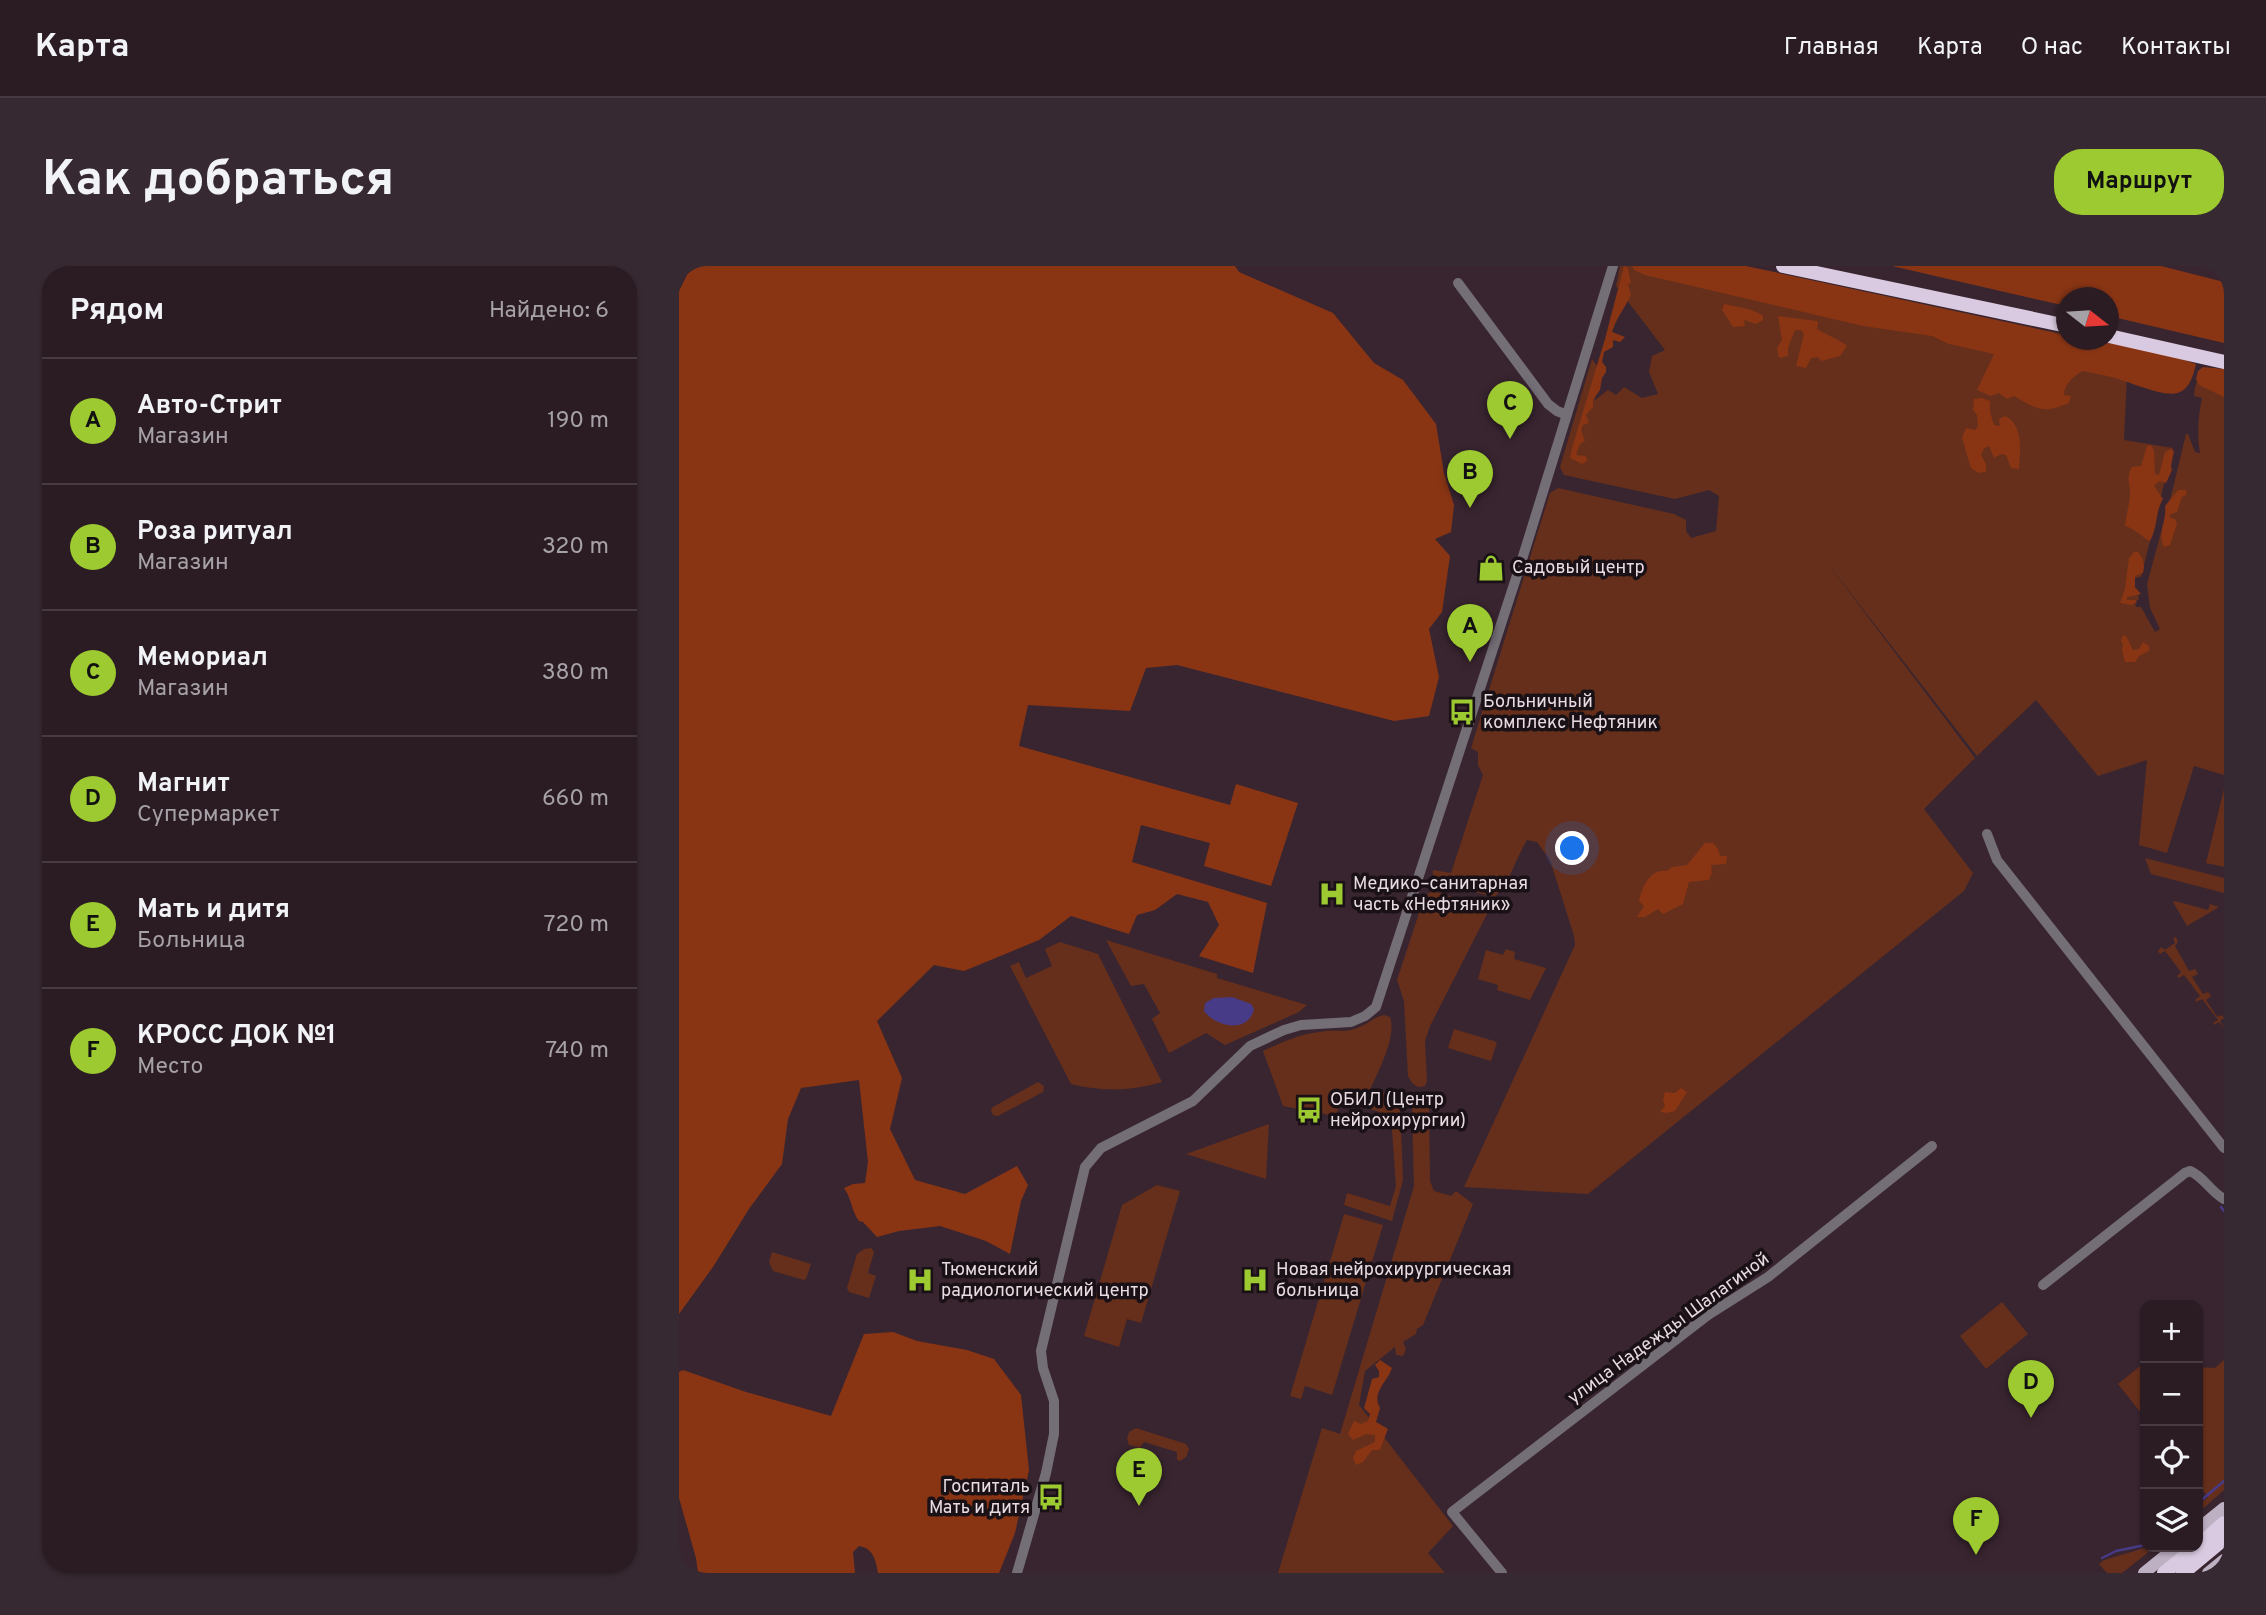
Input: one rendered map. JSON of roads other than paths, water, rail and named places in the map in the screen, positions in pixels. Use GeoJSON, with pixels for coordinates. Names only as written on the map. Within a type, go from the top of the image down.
{"type":"FeatureCollection","features":[{"type":"Feature","properties":{"kind":"highway"},"geometry":{"type":"LineString","coordinates":[[1783,266],[2056,324]]}},
{"type":"Feature","properties":{"kind":"highway"},"geometry":{"type":"LineString","coordinates":[[1823,266],[2056,315]]}},
{"type":"Feature","properties":{"kind":"highway"},"geometry":{"type":"LineString","coordinates":[[2119,329],[2224,353]]}},
{"type":"Feature","properties":{"kind":"highway"},"geometry":{"type":"LineString","coordinates":[[2119,338],[2224,362]]}},
{"type":"Feature","properties":{"kind":"highway"},"geometry":{"type":"LineString","coordinates":[[2203,1545],[2224,1523]]}},
{"type":"Feature","properties":{"kind":"highway"},"geometry":{"type":"LineString","coordinates":[[2203,1548],[2224,1539]]}},
{"type":"Feature","properties":{"kind":"highway"},"geometry":{"type":"LineString","coordinates":[[2164,1573],[2195,1552]]}},
{"type":"Feature","properties":{"kind":"highway"},"geometry":{"type":"LineString","coordinates":[[2183,1573],[2197,1552]]}},
{"type":"Feature","properties":{"kind":"main road"},"geometry":{"type":"LineString","coordinates":[[2203,1525],[2224,1508]]}},
{"type":"Feature","properties":{"kind":"main road"},"geometry":{"type":"LineString","coordinates":[[2144,1573],[2170,1552]]}},
{"type":"Feature","properties":{"kind":"main road"},"geometry":{"type":"LineString","coordinates":[[2208,1573],[2224,1560]]}},
{"type":"Feature","properties":{"kind":"street"},"geometry":{"type":"LineString","coordinates":[[1017,1573],[1054,1434],[1054,1401],[1043,1368],[1041,1351],[1085,1167],[1101,1148],[1193,1101],[1250,1046],[1284,1030],[1350,1022],[1365,1016],[1376,1007],[1613,266]]}},
{"type":"Feature","properties":{"kind":"street"},"geometry":{"type":"LineString","coordinates":[[1458,283],[1548,404],[1567,415]]}},
{"type":"Feature","properties":{"kind":"street"},"geometry":{"type":"LineString","coordinates":[[1987,834],[1997,860],[2224,1148]]}},
{"type":"Feature","properties":{"kind":"street","name":"улица Надежды Шалагиной"},"geometry":{"type":"LineString","coordinates":[[1503,1573],[1452,1512],[1708,1315],[1768,1277],[1932,1146]]}},
{"type":"Feature","properties":{"kind":"street"},"geometry":{"type":"LineString","coordinates":[[2043,1284],[2185,1173],[2196,1173],[2211,1190],[2224,1199]]}},
{"type":"Feature","properties":{"kind":"waterway"},"geometry":{"type":"LineString","coordinates":[[2221,1207],[2224,1211]]}},
{"type":"Feature","properties":{"kind":"waterway"},"geometry":{"type":"LineString","coordinates":[[2203,1499],[2224,1481]]}},
{"type":"Feature","properties":{"kind":"waterway"},"geometry":{"type":"LineString","coordinates":[[2102,1558],[2116,1551],[2140,1546]]}},
{"type":"Feature","properties":{"kind":"place","name":"Мемориал"},"geometry":{"type":"Point","coordinates":[1510,439]}},
{"type":"Feature","properties":{"kind":"place","name":"Роза ритуал"},"geometry":{"type":"Point","coordinates":[1470,508]}},
{"type":"Feature","properties":{"kind":"place","name":"Садовый центр"},"geometry":{"type":"Point","coordinates":[1491,568]}},
{"type":"Feature","properties":{"kind":"place","name":"Авто-Стрит"},"geometry":{"type":"Point","coordinates":[1470,662]}},
{"type":"Feature","properties":{"kind":"place","name":"Больничный комплекс Нефтяник"},"geometry":{"type":"Point","coordinates":[1462,712]}},
{"type":"Feature","properties":{"kind":"place","name":"Медико–санитарная часть «Нефтяник»"},"geometry":{"type":"Point","coordinates":[1332,894]}},
{"type":"Feature","properties":{"kind":"place","name":"ОБИЛ (Центр нейрохирургии)"},"geometry":{"type":"Point","coordinates":[1309,1110]}},
{"type":"Feature","properties":{"kind":"place","name":"Тюменский радиологический центр"},"geometry":{"type":"Point","coordinates":[920,1280]}},
{"type":"Feature","properties":{"kind":"place","name":"Новая нейрохирургическая больница"},"geometry":{"type":"Point","coordinates":[1255,1280]}},
{"type":"Feature","properties":{"kind":"place","name":"Магнит"},"geometry":{"type":"Point","coordinates":[2031,1418]}},
{"type":"Feature","properties":{"kind":"place","name":"Госпиталь Мать и дитя"},"geometry":{"type":"Point","coordinates":[1051,1497]}},
{"type":"Feature","properties":{"kind":"place","name":"Мать и дитя"},"geometry":{"type":"Point","coordinates":[1139,1506]}},
{"type":"Feature","properties":{"kind":"place","name":"КРОСС ДОК №1"},"geometry":{"type":"Point","coordinates":[1976,1555]}}]}
